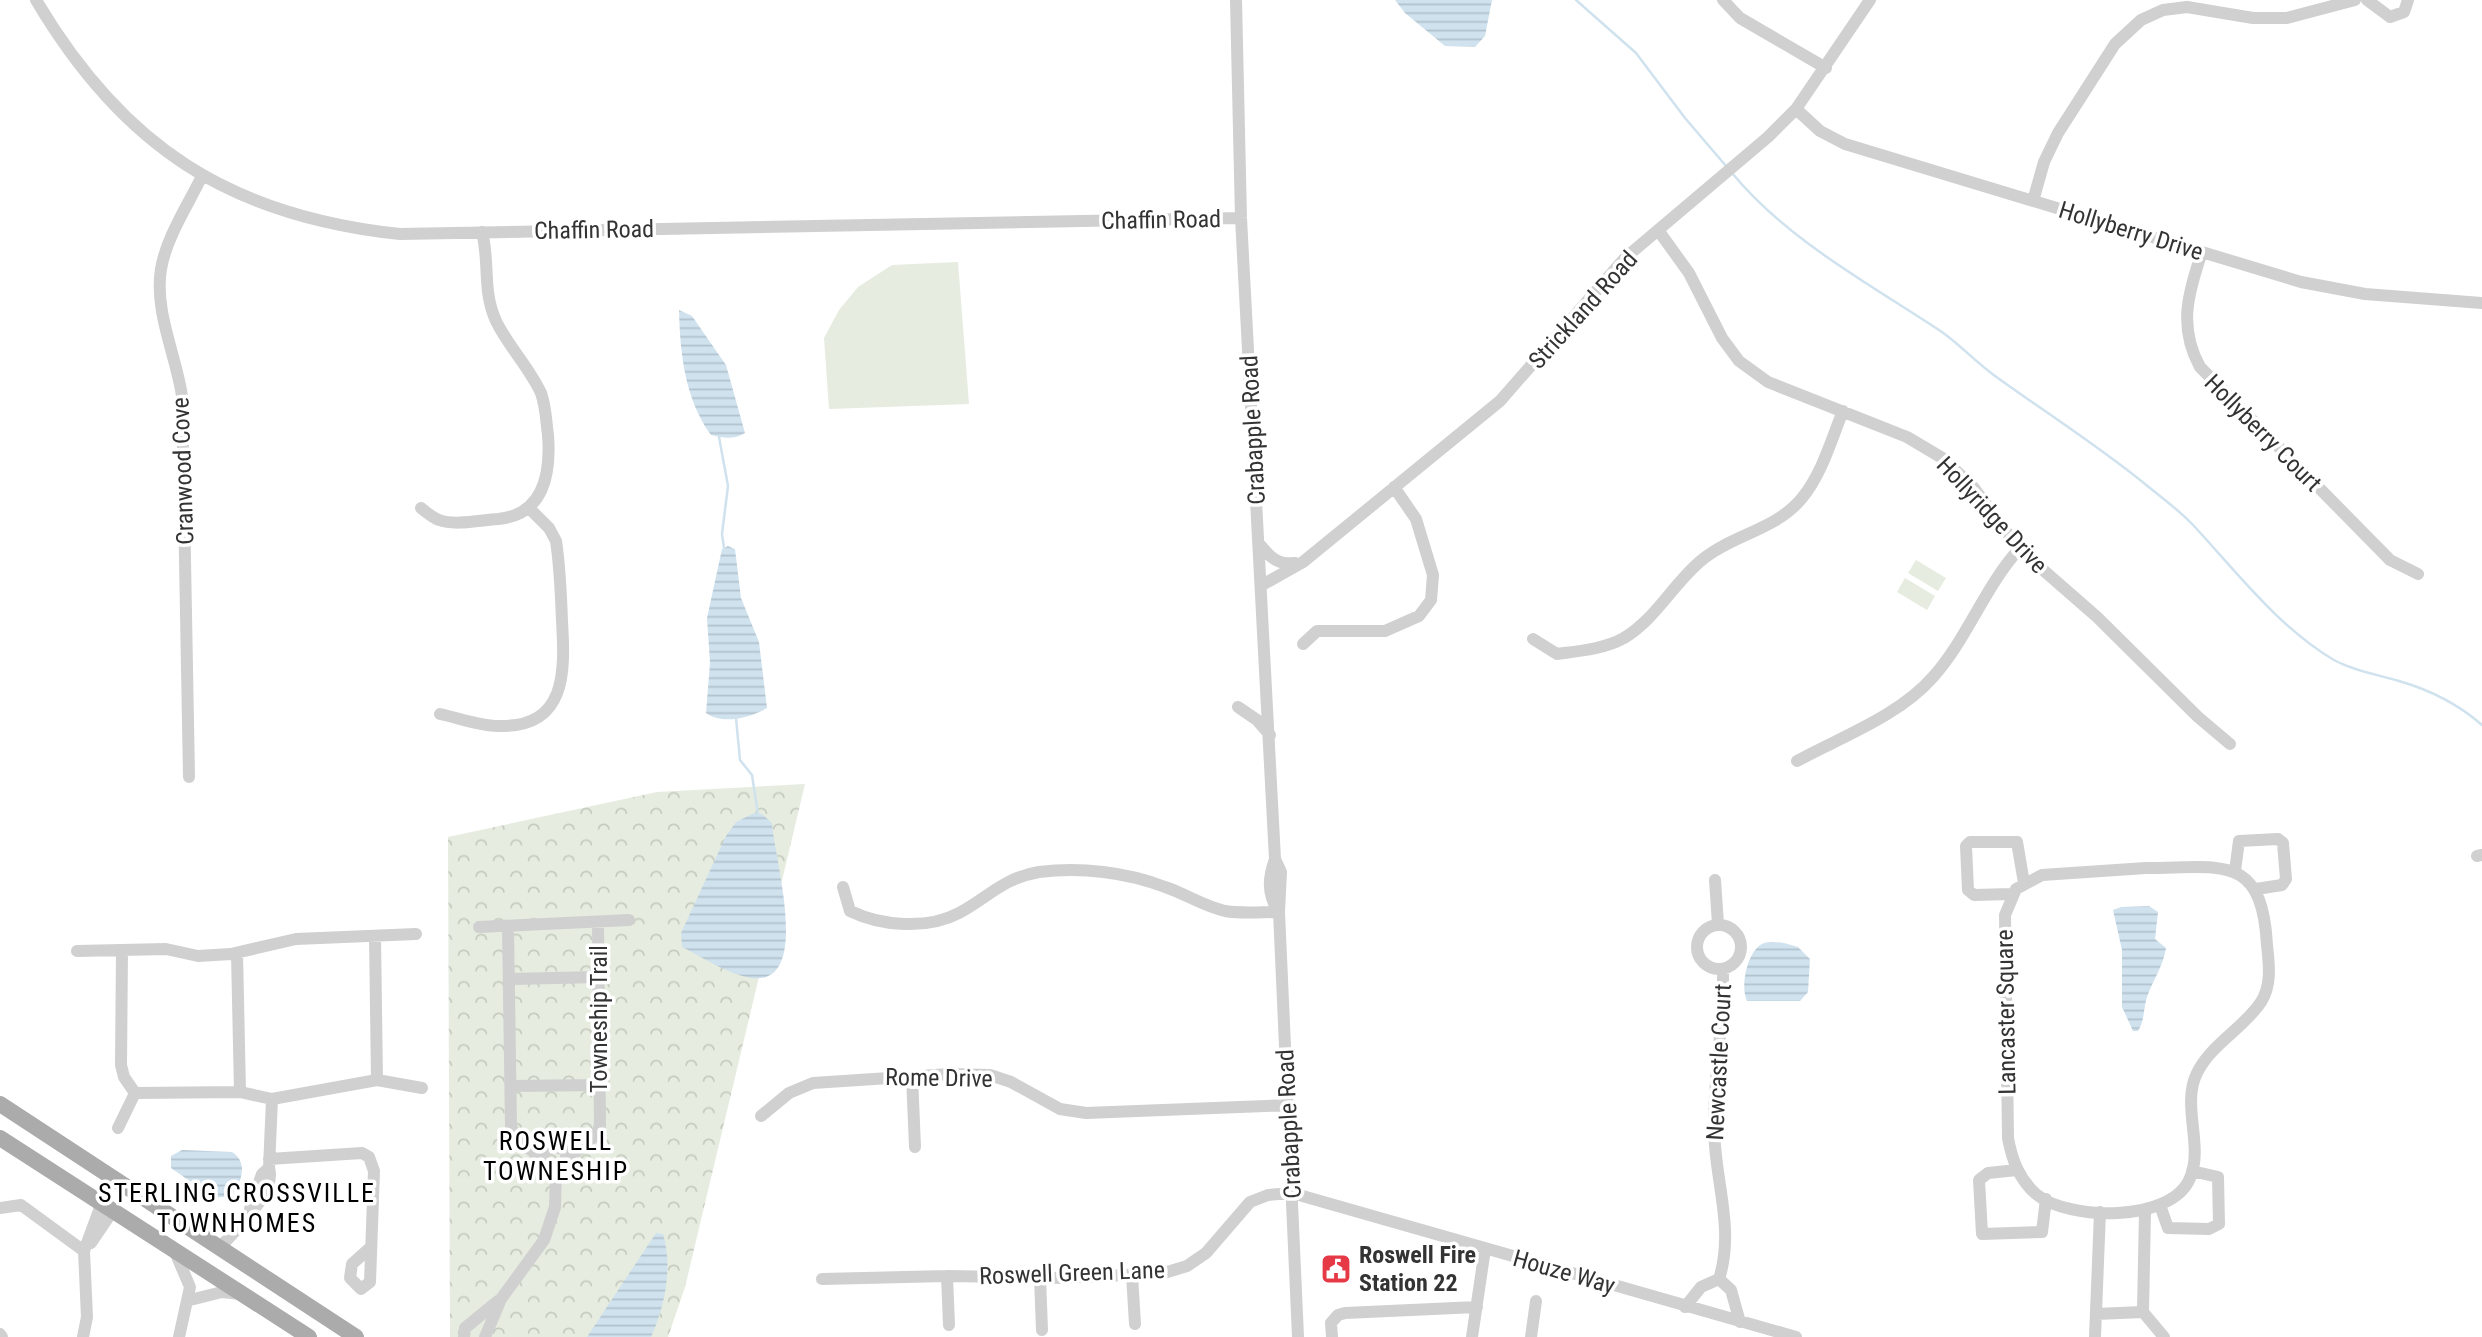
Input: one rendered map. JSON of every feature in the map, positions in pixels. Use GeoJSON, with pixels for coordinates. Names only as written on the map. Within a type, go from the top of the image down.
{"type":"FeatureCollection","features":[{"type":"Feature","properties":{"kind":"main road"},"geometry":{"type":"LineString","coordinates":[[0,1104],[356,1337]]}},
{"type":"Feature","properties":{"kind":"main road"},"geometry":{"type":"LineString","coordinates":[[0,1138],[309,1337]]}},
{"type":"Feature","properties":{"kind":"street","name":"Chaffin Road"},"geometry":{"type":"LineString","coordinates":[[36,0],[58,38],[113,106],[150,139],[202,176],[274,208],[348,228],[400,234],[1241,218]]}},
{"type":"Feature","properties":{"kind":"street","name":"Crabapple Road"},"geometry":{"type":"LineString","coordinates":[[1236,0],[1241,218],[1275,859],[1270,873],[1270,899],[1279,912],[1298,1337]]}},
{"type":"Feature","properties":{"kind":"street"},"geometry":{"type":"LineString","coordinates":[[1723,0],[1740,18],[1826,68]]}},
{"type":"Feature","properties":{"kind":"street","name":"Strickland Road"},"geometry":{"type":"LineString","coordinates":[[1262,585],[1303,562],[1500,401],[1534,366],[1603,279],[1768,137],[1796,109],[1870,0]]}},
{"type":"Feature","properties":{"kind":"street"},"geometry":{"type":"LineString","coordinates":[[2033,201],[2044,162],[2058,133],[2115,44],[2141,20],[2163,10],[2187,7],[2253,18],[2287,18],[2355,0]]}},
{"type":"Feature","properties":{"kind":"street"},"geometry":{"type":"LineString","coordinates":[[2367,0],[2390,18],[2404,12],[2408,0]]}},
{"type":"Feature","properties":{"kind":"street","name":"Hollyberry Drive"},"geometry":{"type":"LineString","coordinates":[[1796,109],[1820,131],[1845,144],[2202,253],[2331,289],[2482,303]]}},
{"type":"Feature","properties":{"kind":"street","name":"Cranwood Cove"},"geometry":{"type":"LineString","coordinates":[[189,777],[182,396],[159,284],[166,252],[202,176]]}},
{"type":"Feature","properties":{"kind":"street"},"geometry":{"type":"LineString","coordinates":[[1215,218],[1233,230],[1243,244]]}},
{"type":"Feature","properties":{"kind":"street","name":"Hollyridge Drive"},"geometry":{"type":"LineString","coordinates":[[1658,230],[1689,273],[1722,338],[1739,361],[1769,382],[1907,437],[1944,459],[1974,488],[2019,549],[2097,617],[2230,744]]}},
{"type":"Feature","properties":{"kind":"street"},"geometry":{"type":"LineString","coordinates":[[421,508],[439,521],[503,518],[521,514],[536,502],[547,475],[545,406],[530,373],[496,322],[484,276],[479,269],[477,249],[482,232]]}},
{"type":"Feature","properties":{"kind":"street","name":"Hollyberry Court"},"geometry":{"type":"LineString","coordinates":[[2202,253],[2185,315],[2188,342],[2200,367],[2390,560],[2418,574]]}},
{"type":"Feature","properties":{"kind":"street"},"geometry":{"type":"LineString","coordinates":[[1533,639],[1557,654],[1593,649],[1625,637],[1645,622],[1683,577],[1704,558],[1725,544],[1768,526],[1801,499],[1813,481],[1843,411]]}},
{"type":"Feature","properties":{"kind":"street"},"geometry":{"type":"LineString","coordinates":[[1303,644],[1317,631],[1385,631],[1406,625],[1419,617],[1431,600],[1433,575],[1416,519],[1394,486]]}},
{"type":"Feature","properties":{"kind":"street"},"geometry":{"type":"LineString","coordinates":[[440,714],[499,726],[521,723],[551,707],[560,690],[565,667],[556,541],[549,528],[529,508]]}},
{"type":"Feature","properties":{"kind":"street"},"geometry":{"type":"LineString","coordinates":[[1260,545],[1283,564],[1303,562]]}},
{"type":"Feature","properties":{"kind":"street"},"geometry":{"type":"LineString","coordinates":[[1797,761],[1899,705],[1924,687],[1944,663],[1990,585],[2019,549]]}},
{"type":"Feature","properties":{"kind":"street"},"geometry":{"type":"LineString","coordinates":[[1238,706],[1257,720],[1270,735]]}},
{"type":"Feature","properties":{"kind":"street"},"geometry":{"type":"LineString","coordinates":[[2160,1205],[2168,1228],[2210,1229],[2219,1224],[2218,1177],[2192,1171],[2192,1090],[2196,1073],[2236,1026],[2259,1005],[2269,981],[2263,906],[2247,878],[2235,871],[2239,841],[2278,839],[2283,843],[2286,879],[2282,885],[2256,890]]}},
{"type":"Feature","properties":{"kind":"street"},"geometry":{"type":"LineString","coordinates":[[2011,894],[1974,895],[1968,890],[1966,846],[1970,842],[2017,842],[2024,883]]}},
{"type":"Feature","properties":{"kind":"street","name":"Lancaster Square"},"geometry":{"type":"LineString","coordinates":[[2192,1171],[2190,1181],[2173,1199],[2160,1205],[2146,1211],[2100,1212],[2069,1209],[2037,1195],[2017,1170],[2008,1138],[2005,915],[2011,894],[2024,883],[2042,874],[2146,868],[2225,868],[2235,871]]}},
{"type":"Feature","properties":{"kind":"street"},"geometry":{"type":"LineString","coordinates":[[843,887],[850,911],[870,921],[896,923],[942,920],[959,913],[1009,879],[1039,872],[1075,870],[1110,872],[1132,877],[1164,886],[1207,906],[1228,911],[1279,912]]}},
{"type":"Feature","properties":{"kind":"street"},"geometry":{"type":"LineString","coordinates":[[1715,880],[1718,924]]}},
{"type":"Feature","properties":{"kind":"street"},"geometry":{"type":"LineString","coordinates":[[479,927],[598,924],[629,920]]}},
{"type":"Feature","properties":{"kind":"street","name":"Towneship Trail"},"geometry":{"type":"LineString","coordinates":[[550,1166],[566,1160],[595,1136],[600,1126],[598,924]]}},
{"type":"Feature","properties":{"kind":"street","name":"Newcastle Court"},"geometry":{"type":"LineString","coordinates":[[1718,924],[1726,925],[1737,934],[1741,948],[1736,961],[1723,969],[1709,967],[1696,949],[1699,935],[1704,929],[1718,924]]}},
{"type":"Feature","properties":{"kind":"street"},"geometry":{"type":"LineString","coordinates":[[508,928],[512,1126],[516,1139],[550,1166]]}},
{"type":"Feature","properties":{"kind":"street"},"geometry":{"type":"LineString","coordinates":[[77,951],[166,950],[198,956],[237,953],[296,939],[416,934]]}},
{"type":"Feature","properties":{"kind":"street"},"geometry":{"type":"LineString","coordinates":[[375,936],[377,1080]]}},
{"type":"Feature","properties":{"kind":"street"},"geometry":{"type":"LineString","coordinates":[[122,950],[121,1065],[124,1077],[135,1093]]}},
{"type":"Feature","properties":{"kind":"street"},"geometry":{"type":"LineString","coordinates":[[237,953],[240,1092]]}},
{"type":"Feature","properties":{"kind":"street","name":"Newcastle Court"},"geometry":{"type":"LineString","coordinates":[[1719,1279],[1727,1255],[1714,1121],[1724,1016],[1723,969]]}},
{"type":"Feature","properties":{"kind":"street"},"geometry":{"type":"LineString","coordinates":[[511,979],[598,977]]}},
{"type":"Feature","properties":{"kind":"street","name":"Rome Drive"},"geometry":{"type":"LineString","coordinates":[[761,1116],[789,1093],[813,1083],[912,1076],[990,1075],[1012,1082],[1060,1109],[1086,1113],[1288,1105]]}},
{"type":"Feature","properties":{"kind":"street"},"geometry":{"type":"LineString","coordinates":[[912,1076],[915,1147]]}},
{"type":"Feature","properties":{"kind":"street"},"geometry":{"type":"LineString","coordinates":[[135,1093],[240,1092],[272,1099],[377,1080],[422,1088]]}},
{"type":"Feature","properties":{"kind":"street"},"geometry":{"type":"LineString","coordinates":[[511,1086],[599,1085]]}},
{"type":"Feature","properties":{"kind":"street"},"geometry":{"type":"LineString","coordinates":[[118,1128],[135,1093]]}},
{"type":"Feature","properties":{"kind":"street"},"geometry":{"type":"LineString","coordinates":[[219,1249],[266,1195],[272,1176],[269,1163],[272,1099]]}},
{"type":"Feature","properties":{"kind":"street"},"geometry":{"type":"LineString","coordinates":[[485,1337],[501,1299],[544,1241],[555,1207],[550,1166],[542,1153],[552,1146],[566,1150],[566,1160]]}},
{"type":"Feature","properties":{"kind":"street"},"geometry":{"type":"LineString","coordinates":[[269,1163],[362,1153],[369,1157],[374,1171],[370,1282],[361,1289],[351,1278],[352,1264],[371,1247]]}},
{"type":"Feature","properties":{"kind":"street"},"geometry":{"type":"LineString","coordinates":[[2017,1170],[1988,1173],[1979,1180],[1982,1234],[2042,1232],[2046,1199]]}},
{"type":"Feature","properties":{"kind":"street","name":"Houze Way"},"geometry":{"type":"LineString","coordinates":[[1292,1193],[1796,1337]]}},
{"type":"Feature","properties":{"kind":"street","name":"Roswell Green Lane"},"geometry":{"type":"LineString","coordinates":[[822,1279],[947,1276],[1040,1278],[1164,1273],[1187,1266],[1220,1240],[1250,1202],[1268,1195],[1292,1193]]}},
{"type":"Feature","properties":{"kind":"street"},"geometry":{"type":"LineString","coordinates":[[0,1208],[21,1205],[84,1251]]}},
{"type":"Feature","properties":{"kind":"street"},"geometry":{"type":"LineString","coordinates":[[83,1337],[87,1317],[84,1251],[107,1208]]}},
{"type":"Feature","properties":{"kind":"street"},"geometry":{"type":"LineString","coordinates":[[2146,1211],[2143,1312],[2164,1337]]}},
{"type":"Feature","properties":{"kind":"street"},"geometry":{"type":"LineString","coordinates":[[2095,1337],[2100,1212]]}},
{"type":"Feature","properties":{"kind":"street"},"geometry":{"type":"LineString","coordinates":[[1472,1337],[1485,1249]]}},
{"type":"Feature","properties":{"kind":"street"},"geometry":{"type":"LineString","coordinates":[[175,1251],[187,1275],[190,1300],[179,1337]]}},
{"type":"Feature","properties":{"kind":"street"},"geometry":{"type":"LineString","coordinates":[[1132,1275],[1135,1324]]}},
{"type":"Feature","properties":{"kind":"street"},"geometry":{"type":"LineString","coordinates":[[947,1276],[949,1325]]}},
{"type":"Feature","properties":{"kind":"street"},"geometry":{"type":"LineString","coordinates":[[1040,1278],[1042,1330]]}},
{"type":"Feature","properties":{"kind":"street"},"geometry":{"type":"LineString","coordinates":[[1685,1307],[1700,1287],[1719,1279],[1731,1290],[1740,1322]]}},
{"type":"Feature","properties":{"kind":"street"},"geometry":{"type":"LineString","coordinates":[[190,1300],[222,1292],[241,1294]]}},
{"type":"Feature","properties":{"kind":"street"},"geometry":{"type":"LineString","coordinates":[[464,1337],[466,1328],[501,1299]]}},
{"type":"Feature","properties":{"kind":"street"},"geometry":{"type":"LineString","coordinates":[[1531,1337],[1536,1301]]}},
{"type":"Feature","properties":{"kind":"street"},"geometry":{"type":"LineString","coordinates":[[1332,1337],[1331,1323],[1338,1315],[1345,1313],[1477,1307]]}},
{"type":"Feature","properties":{"kind":"street"},"geometry":{"type":"LineString","coordinates":[[2096,1314],[2143,1312]]}},
{"type":"Feature","properties":{"kind":"green space"},"geometry":{"type":"Polygon","coordinates":[[[958,262],[969,404],[829,409],[824,338],[839,310],[858,287],[892,265],[958,262]]]}},
{"type":"Feature","properties":{"kind":"green space"},"geometry":{"type":"Polygon","coordinates":[[[1916,560],[1946,578],[1938,591],[1908,573],[1916,560]]]}},
{"type":"Feature","properties":{"kind":"green space"},"geometry":{"type":"Polygon","coordinates":[[[1905,578],[1935,596],[1927,610],[1897,592],[1905,578]]]}},
{"type":"Feature","properties":{"kind":"green space"},"geometry":{"type":"Polygon","coordinates":[[[805,784],[685,1287],[668,1337],[450,1337],[448,837],[657,792],[805,784]]]}},
{"type":"Feature","properties":{"kind":"water"},"geometry":{"type":"Polygon","coordinates":[[[1395,0],[1492,0],[1485,36],[1475,47],[1445,46],[1405,13],[1395,0]]]}},
{"type":"Feature","properties":{"kind":"water"},"geometry":{"type":"Polygon","coordinates":[[[679,310],[692,316],[726,365],[745,433],[728,438],[711,435],[702,421],[686,376],[679,310]]]}},
{"type":"Feature","properties":{"kind":"water"},"geometry":{"type":"Polygon","coordinates":[[[728,546],[735,549],[741,598],[759,642],[767,708],[753,715],[720,719],[706,713],[710,663],[707,618],[722,549],[728,546]]]}},
{"type":"Feature","properties":{"kind":"water"},"geometry":{"type":"Polygon","coordinates":[[[754,813],[762,814],[772,823],[786,916],[786,941],[781,962],[770,975],[751,978],[724,969],[682,947],[681,933],[726,836],[736,822],[754,813]]]}},
{"type":"Feature","properties":{"kind":"water"},"geometry":{"type":"Polygon","coordinates":[[[2149,906],[2158,912],[2155,939],[2166,948],[2147,997],[2140,1027],[2138,1031],[2133,1031],[2122,1007],[2122,950],[2113,910],[2149,906]]]}},
{"type":"Feature","properties":{"kind":"water"},"geometry":{"type":"Polygon","coordinates":[[[1764,943],[1784,943],[1798,947],[1810,959],[1808,992],[1800,1001],[1747,1001],[1744,987],[1752,954],[1764,943]]]}},
{"type":"Feature","properties":{"kind":"water"},"geometry":{"type":"Polygon","coordinates":[[[182,1150],[232,1152],[237,1156],[242,1173],[232,1196],[214,1198],[171,1168],[171,1156],[182,1150]]]}},
{"type":"Feature","properties":{"kind":"water"},"geometry":{"type":"Polygon","coordinates":[[[656,1233],[663,1234],[667,1273],[664,1300],[651,1337],[587,1337],[656,1233]]]}},
{"type":"Feature","properties":{"kind":"waterway"},"geometry":{"type":"LineString","coordinates":[[1576,0],[1636,53],[1685,118],[1726,166]]}},
{"type":"Feature","properties":{"kind":"waterway"},"geometry":{"type":"LineString","coordinates":[[1732,173],[1778,220],[1804,241],[1942,332],[1995,376],[2108,456],[2170,504],[2193,525],[2276,615],[2314,647],[2349,667],[2432,693],[2463,710],[2482,725]]}},
{"type":"Feature","properties":{"kind":"waterway"},"geometry":{"type":"LineString","coordinates":[[719,437],[728,486],[722,534],[724,548]]}},
{"type":"Feature","properties":{"kind":"waterway"},"geometry":{"type":"LineString","coordinates":[[736,718],[740,760],[752,775],[758,814]]}},
{"type":"Feature","properties":{"kind":"place","name":"Roswell Fire Station 22"},"geometry":{"type":"Point","coordinates":[1336,1269]}},
{"type":"Feature","properties":{"kind":"district","name":"ROSWELL TOWNESHIP"},"geometry":{"type":"Point","coordinates":[556,1156]}},
{"type":"Feature","properties":{"kind":"district","name":"STERLING CROSSVILLE TOWNHOMES"},"geometry":{"type":"Point","coordinates":[237,1208]}}]}
